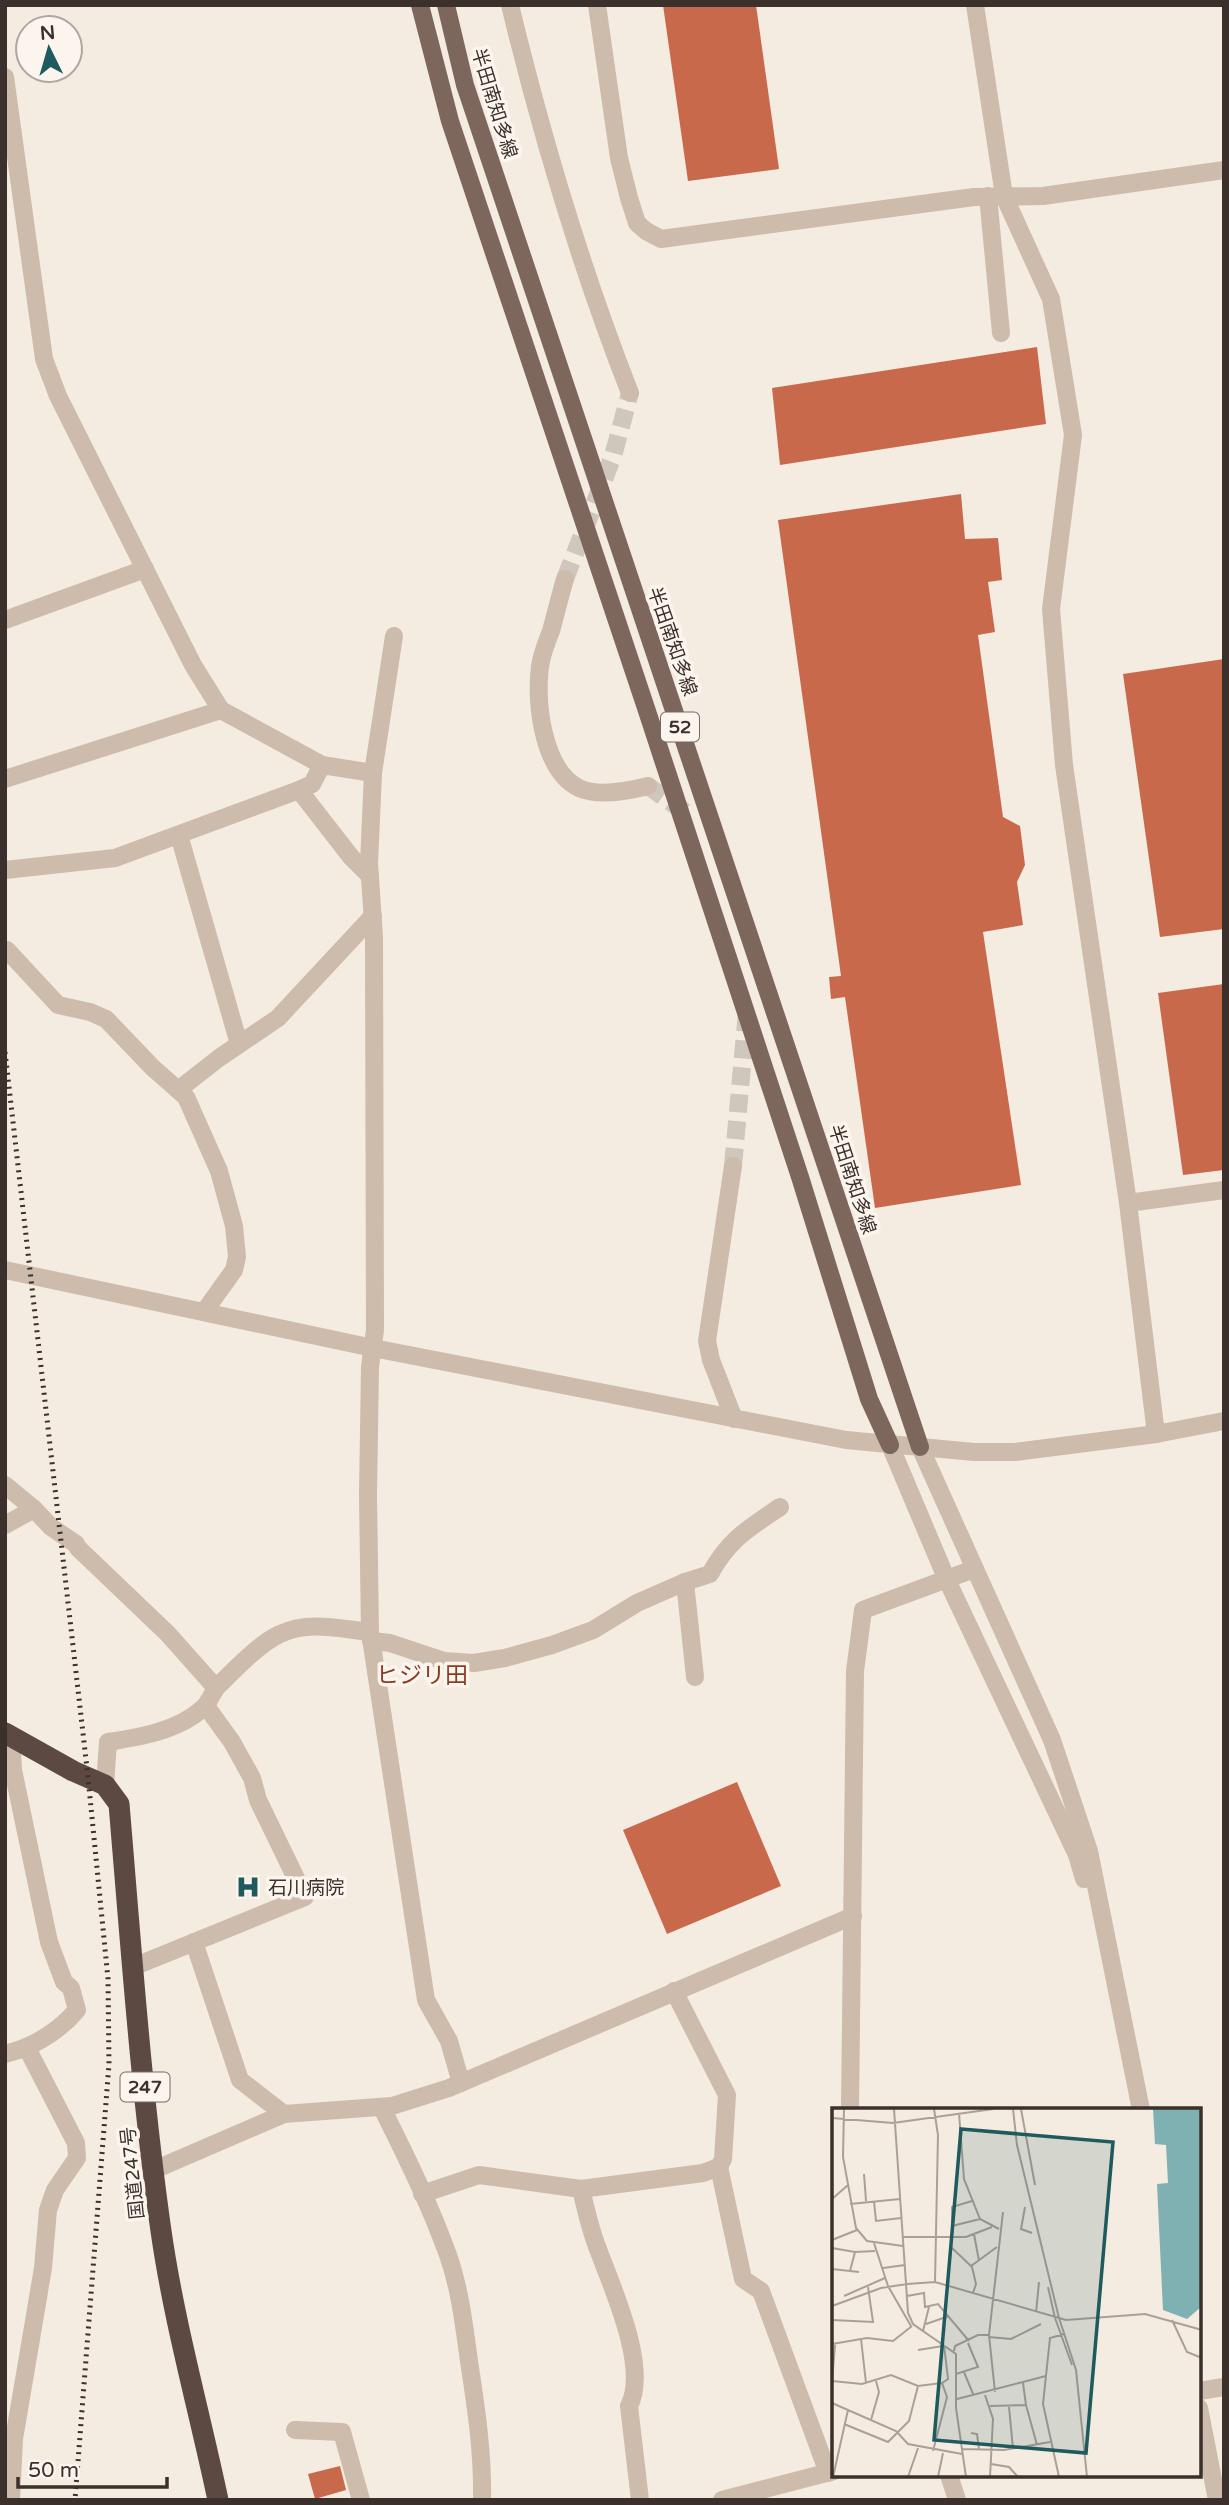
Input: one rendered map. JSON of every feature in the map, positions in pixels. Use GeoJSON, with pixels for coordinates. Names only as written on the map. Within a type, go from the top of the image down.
{"type":"FeatureCollection","features":[{"type":"Feature","properties":{"kind":"highway"},"geometry":{"type":"LineString","coordinates":[[10,1745],[105,1785]]}},
{"type":"Feature","properties":{"kind":"highway","name":"国道247号"},"geometry":{"type":"LineString","coordinates":[[105,1785],[119,1804],[161,2232],[182,2343],[218,2500]]}},
{"type":"Feature","properties":{"kind":"main road","name":"52"},"geometry":{"type":"LineString","coordinates":[[420,5],[450,121],[678,804],[800,1177],[869,1399],[890,1445]]}},
{"type":"Feature","properties":{"kind":"main road","name":"半田南知多線"},"geometry":{"type":"LineString","coordinates":[[446,5],[465,85],[920,1447]]}},
{"type":"Feature","properties":{"kind":"street"},"geometry":{"type":"LineString","coordinates":[[510,5],[555,170],[597,307],[630,393]]}},
{"type":"Feature","properties":{"kind":"street"},"geometry":{"type":"LineString","coordinates":[[597,5],[619,158],[626,185],[637,223],[661,239],[996,196],[1043,196],[1224,170]]}},
{"type":"Feature","properties":{"kind":"street"},"geometry":{"type":"LineString","coordinates":[[975,5],[996,196],[1001,333]]}},
{"type":"Feature","properties":{"kind":"street"},"geometry":{"type":"LineString","coordinates":[[5,77],[44,359],[58,396],[193,665],[221,710],[322,765],[373,773]]}},
{"type":"Feature","properties":{"kind":"street"},"geometry":{"type":"LineString","coordinates":[[996,196],[1051,299],[1073,435],[1051,609],[1064,765],[1128,1203],[1156,1434]]}},
{"type":"Feature","properties":{"kind":"street"},"geometry":{"type":"LineString","coordinates":[[5,621],[145,569]]}},
{"type":"Feature","properties":{"kind":"street"},"geometry":{"type":"LineString","coordinates":[[565,579],[541,660],[539,682],[545,738],[553,761],[578,788],[592,793],[648,786]]}},
{"type":"Feature","properties":{"kind":"street"},"geometry":{"type":"LineString","coordinates":[[394,636],[373,773],[370,876],[373,916],[375,1315],[370,1367],[368,1495],[371,1637],[426,2000],[449,2041],[461,2083]]}},
{"type":"Feature","properties":{"kind":"street"},"geometry":{"type":"LineString","coordinates":[[5,779],[221,710]]}},
{"type":"Feature","properties":{"kind":"street"},"geometry":{"type":"LineString","coordinates":[[5,870],[115,858],[299,790],[312,784],[322,765]]}},
{"type":"Feature","properties":{"kind":"street"},"geometry":{"type":"LineString","coordinates":[[299,790],[351,857],[370,876]]}},
{"type":"Feature","properties":{"kind":"street"},"geometry":{"type":"LineString","coordinates":[[179,835],[239,1044]]}},
{"type":"Feature","properties":{"kind":"street"},"geometry":{"type":"LineString","coordinates":[[178,1090],[278,1018],[373,916]]}},
{"type":"Feature","properties":{"kind":"street"},"geometry":{"type":"LineString","coordinates":[[7,950],[58,1005],[90,1012],[106,1019],[186,1097],[219,1171],[234,1226],[237,1257],[234,1269],[204,1312]]}},
{"type":"Feature","properties":{"kind":"street"},"geometry":{"type":"LineString","coordinates":[[733,1166],[707,1341],[711,1360],[734,1419]]}},
{"type":"Feature","properties":{"kind":"street"},"geometry":{"type":"LineString","coordinates":[[1128,1203],[1224,1190]]}},
{"type":"Feature","properties":{"kind":"street"},"geometry":{"type":"LineString","coordinates":[[5,1269],[373,1348],[826,1437],[890,1445],[974,1452],[1015,1452],[1156,1434],[1224,1421]]}},
{"type":"Feature","properties":{"kind":"street"},"geometry":{"type":"LineString","coordinates":[[890,1445],[947,1580],[1077,1855],[1117,1989]]}},
{"type":"Feature","properties":{"kind":"street"},"geometry":{"type":"LineString","coordinates":[[920,1447],[1052,1740],[1088,1851],[1141,2108]]}},
{"type":"Feature","properties":{"kind":"street"},"geometry":{"type":"LineString","coordinates":[[5,1485],[51,1527],[76,1544],[168,1634],[216,1688]]}},
{"type":"Feature","properties":{"kind":"street"},"geometry":{"type":"LineString","coordinates":[[105,1785],[108,1742],[151,1734],[195,1714],[206,1706],[216,1688],[280,1634],[300,1628],[325,1626],[371,1637],[443,1661],[474,1663],[505,1658],[593,1630],[637,1603],[709,1574],[730,1543],[780,1507]]}},
{"type":"Feature","properties":{"kind":"street"},"geometry":{"type":"LineString","coordinates":[[5,1525],[34,1509]]}},
{"type":"Feature","properties":{"kind":"street"},"geometry":{"type":"LineString","coordinates":[[849,2108],[855,1671],[863,1610],[974,1569]]}},
{"type":"Feature","properties":{"kind":"street"},"geometry":{"type":"LineString","coordinates":[[685,1582],[695,1677]]}},
{"type":"Feature","properties":{"kind":"street"},"geometry":{"type":"LineString","coordinates":[[133,1968],[305,1897],[258,1800],[252,1778],[232,1742],[206,1706]]}},
{"type":"Feature","properties":{"kind":"street"},"geometry":{"type":"LineString","coordinates":[[5,2054],[27,2048],[67,2022],[77,2010],[71,1988],[64,1982],[49,1942],[10,1745]]}},
{"type":"Feature","properties":{"kind":"street"},"geometry":{"type":"LineString","coordinates":[[154,2170],[284,2114],[382,2108],[461,2083],[853,1916]]}},
{"type":"Feature","properties":{"kind":"street"},"geometry":{"type":"LineString","coordinates":[[194,1942],[240,2080],[284,2114]]}},
{"type":"Feature","properties":{"kind":"street"},"geometry":{"type":"LineString","coordinates":[[674,1991],[727,2095],[723,2159],[719,2167],[743,2278],[761,2291],[831,2472],[722,2500]]}},
{"type":"Feature","properties":{"kind":"street"},"geometry":{"type":"LineString","coordinates":[[11,2500],[14,2439],[43,2268],[48,2210],[55,2190],[77,2158],[76,2143],[27,2048]]}},
{"type":"Feature","properties":{"kind":"street"},"geometry":{"type":"LineString","coordinates":[[382,2108],[406,2156],[448,2256],[459,2295],[478,2422],[483,2472],[482,2500]]}},
{"type":"Feature","properties":{"kind":"street"},"geometry":{"type":"LineString","coordinates":[[422,2194],[479,2175],[581,2189],[703,2173],[719,2167]]}},
{"type":"Feature","properties":{"kind":"street"},"geometry":{"type":"LineString","coordinates":[[581,2189],[594,2239],[632,2345],[634,2396],[629,2406],[640,2500]]}},
{"type":"Feature","properties":{"kind":"street"},"geometry":{"type":"LineString","coordinates":[[1201,2391],[1224,2387]]}},
{"type":"Feature","properties":{"kind":"street"},"geometry":{"type":"LineString","coordinates":[[1201,2418],[1217,2500]]}},
{"type":"Feature","properties":{"kind":"street"},"geometry":{"type":"LineString","coordinates":[[295,2430],[342,2432],[361,2500]]}},
{"type":"Feature","properties":{"kind":"street"},"geometry":{"type":"LineString","coordinates":[[950,2477],[957,2500]]}},
{"type":"Feature","properties":{"kind":"building"},"geometry":{"type":"Polygon","coordinates":[[[663,5],[756,5],[779,169],[688,181],[663,5]]]}},
{"type":"Feature","properties":{"kind":"building"},"geometry":{"type":"Polygon","coordinates":[[[1037,347],[1046,424],[780,465],[772,388],[1037,347]]]}},
{"type":"Feature","properties":{"kind":"building"},"geometry":{"type":"Polygon","coordinates":[[[961,494],[965,539],[998,538],[1002,580],[988,582],[995,632],[978,635],[1003,817],[1020,826],[1025,865],[1017,882],[1023,925],[983,932],[1021,1185],[875,1208],[845,997],[831,999],[829,977],[841,976],[778,520],[961,494]]]}},
{"type":"Feature","properties":{"kind":"building"},"geometry":{"type":"Polygon","coordinates":[[[1224,659],[1224,929],[1160,937],[1123,674],[1224,659]]]}},
{"type":"Feature","properties":{"kind":"building"},"geometry":{"type":"Polygon","coordinates":[[[1224,984],[1224,1170],[1183,1175],[1158,993],[1224,984]]]}},
{"type":"Feature","properties":{"kind":"building"},"geometry":{"type":"Polygon","coordinates":[[[737,1782],[781,1886],[667,1934],[623,1830],[737,1782]]]}},
{"type":"Feature","properties":{"kind":"building"},"geometry":{"type":"Polygon","coordinates":[[[340,2466],[346,2490],[315,2499],[308,2474],[340,2466]]]}},
{"type":"Feature","properties":{"kind":"tunnel"},"geometry":{"type":"LineString","coordinates":[[565,579],[613,456],[630,393]]}},
{"type":"Feature","properties":{"kind":"tunnel"},"geometry":{"type":"LineString","coordinates":[[648,786],[685,812]]}},
{"type":"Feature","properties":{"kind":"tunnel"},"geometry":{"type":"LineString","coordinates":[[733,1166],[747,1012]]}},
{"type":"Feature","properties":{"kind":"railway"},"geometry":{"type":"LineString","coordinates":[[5,1052],[88,1777],[108,1979],[109,2064],[75,2500]]}},
{"type":"Feature","properties":{"kind":"place","name":"石川病院"},"geometry":{"type":"Point","coordinates":[248,1887]}},
{"type":"Feature","properties":{"kind":"district","name":"ヒジリ田"},"geometry":{"type":"Point","coordinates":[422,1675]}}]}
